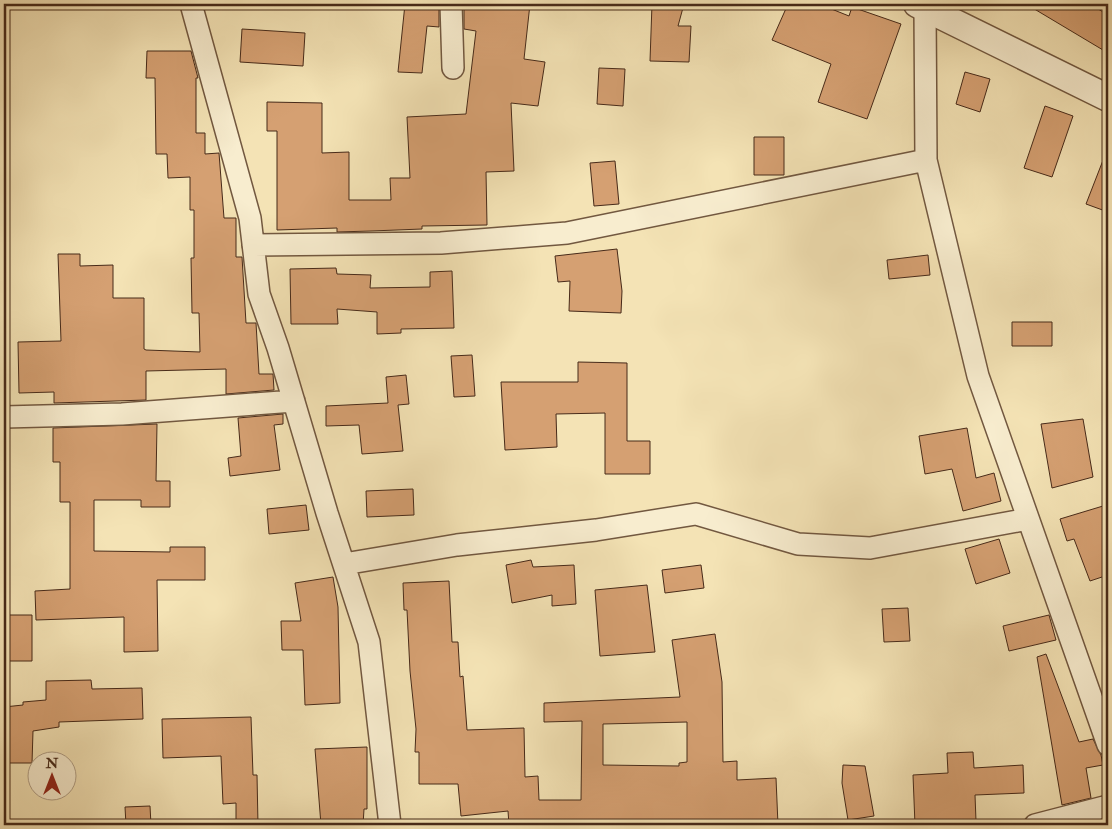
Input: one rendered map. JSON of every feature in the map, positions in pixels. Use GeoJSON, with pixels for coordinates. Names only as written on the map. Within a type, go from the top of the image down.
{"type":"FeatureCollection","features":[{"type":"Feature","properties":{"kind":"street"},"geometry":{"type":"LineString","coordinates":[[191,4],[250,218],[259,294],[369,642],[390,825]]}},
{"type":"Feature","properties":{"kind":"street"},"geometry":{"type":"LineString","coordinates":[[451,4],[453,68]]}},
{"type":"Feature","properties":{"kind":"street"},"geometry":{"type":"LineString","coordinates":[[1108,98],[921,6],[926,160],[978,376],[1108,746]]}},
{"type":"Feature","properties":{"kind":"street"},"geometry":{"type":"LineString","coordinates":[[253,245],[441,243],[567,233],[926,160]]}},
{"type":"Feature","properties":{"kind":"street"},"geometry":{"type":"LineString","coordinates":[[4,417],[122,414],[294,401]]}},
{"type":"Feature","properties":{"kind":"street"},"geometry":{"type":"LineString","coordinates":[[344,564],[457,545],[596,530],[696,514],[798,544],[870,548],[1028,519]]}},
{"type":"Feature","properties":{"kind":"street"},"geometry":{"type":"LineString","coordinates":[[1035,825],[1108,806]]}},
{"type":"Feature","properties":{"kind":"building"},"geometry":{"type":"Polygon","coordinates":[[[405,4],[439,4],[439,27],[427,26],[422,73],[398,72],[405,4]]]}},
{"type":"Feature","properties":{"kind":"building"},"geometry":{"type":"Polygon","coordinates":[[[464,4],[530,4],[524,59],[545,62],[538,106],[511,103],[514,171],[486,172],[487,225],[422,226],[422,229],[337,232],[337,228],[277,230],[277,131],[267,131],[267,102],[322,103],[322,153],[349,152],[349,200],[391,200],[390,178],[410,178],[407,117],[466,114],[476,31],[464,29],[464,4]]]}},
{"type":"Feature","properties":{"kind":"building"},"geometry":{"type":"Polygon","coordinates":[[[652,4],[684,4],[678,26],[691,26],[689,62],[650,61],[652,4]]]}},
{"type":"Feature","properties":{"kind":"building"},"geometry":{"type":"Polygon","coordinates":[[[788,4],[819,4],[849,16],[852,7],[901,24],[867,119],[818,102],[831,64],[772,40],[788,4]]]}},
{"type":"Feature","properties":{"kind":"building"},"geometry":{"type":"Polygon","coordinates":[[[1026,4],[1090,4],[1108,15],[1108,53],[1026,4]]]}},
{"type":"Feature","properties":{"kind":"building"},"geometry":{"type":"Polygon","coordinates":[[[242,29],[305,33],[303,66],[240,62],[242,29]]]}},
{"type":"Feature","properties":{"kind":"building"},"geometry":{"type":"Polygon","coordinates":[[[147,51],[191,51],[198,78],[196,78],[196,133],[205,133],[205,154],[219,153],[224,218],[236,218],[236,257],[242,257],[246,323],[256,323],[259,374],[273,374],[274,390],[226,394],[226,369],[146,371],[146,400],[54,403],[54,392],[19,393],[18,342],[61,341],[58,254],[80,254],[80,266],[113,265],[113,298],[144,298],[144,349],[200,352],[199,313],[192,313],[191,258],[194,258],[194,210],[190,210],[190,177],[168,178],[167,154],[156,154],[155,78],[146,78],[147,51]]]}},
{"type":"Feature","properties":{"kind":"building"},"geometry":{"type":"Polygon","coordinates":[[[599,68],[625,69],[623,106],[597,104],[599,68]]]}},
{"type":"Feature","properties":{"kind":"building"},"geometry":{"type":"Polygon","coordinates":[[[965,72],[990,79],[980,112],[956,104],[965,72]]]}},
{"type":"Feature","properties":{"kind":"building"},"geometry":{"type":"Polygon","coordinates":[[[1045,106],[1073,116],[1052,177],[1024,168],[1045,106]]]}},
{"type":"Feature","properties":{"kind":"building"},"geometry":{"type":"Polygon","coordinates":[[[754,137],[784,137],[784,175],[754,175],[754,137]]]}},
{"type":"Feature","properties":{"kind":"building"},"geometry":{"type":"Polygon","coordinates":[[[1108,150],[1108,212],[1086,204],[1108,150]]]}},
{"type":"Feature","properties":{"kind":"building"},"geometry":{"type":"Polygon","coordinates":[[[615,161],[619,204],[594,206],[590,163],[615,161]]]}},
{"type":"Feature","properties":{"kind":"building"},"geometry":{"type":"Polygon","coordinates":[[[617,249],[622,291],[621,313],[569,311],[570,281],[558,282],[555,256],[617,249]]]}},
{"type":"Feature","properties":{"kind":"building"},"geometry":{"type":"Polygon","coordinates":[[[928,255],[930,275],[889,279],[887,260],[928,255]]]}},
{"type":"Feature","properties":{"kind":"building"},"geometry":{"type":"Polygon","coordinates":[[[336,268],[337,274],[371,275],[370,288],[430,287],[430,272],[452,271],[454,328],[401,329],[401,333],[377,334],[377,312],[337,309],[338,324],[291,324],[290,269],[336,268]]]}},
{"type":"Feature","properties":{"kind":"building"},"geometry":{"type":"Polygon","coordinates":[[[1012,322],[1052,322],[1052,346],[1012,346],[1012,322]]]}},
{"type":"Feature","properties":{"kind":"building"},"geometry":{"type":"Polygon","coordinates":[[[472,355],[475,396],[454,397],[451,356],[472,355]]]}},
{"type":"Feature","properties":{"kind":"building"},"geometry":{"type":"Polygon","coordinates":[[[578,362],[627,363],[627,441],[650,441],[650,474],[605,474],[605,413],[556,414],[557,447],[505,450],[501,382],[578,382],[578,362]]]}},
{"type":"Feature","properties":{"kind":"building"},"geometry":{"type":"Polygon","coordinates":[[[406,375],[409,404],[398,405],[403,451],[362,454],[359,425],[326,426],[326,406],[388,403],[386,377],[406,375]]]}},
{"type":"Feature","properties":{"kind":"building"},"geometry":{"type":"Polygon","coordinates":[[[283,414],[283,424],[274,425],[280,470],[230,476],[228,458],[241,456],[238,418],[283,414]]]}},
{"type":"Feature","properties":{"kind":"building"},"geometry":{"type":"Polygon","coordinates":[[[1083,419],[1093,477],[1052,488],[1041,424],[1083,419]]]}},
{"type":"Feature","properties":{"kind":"building"},"geometry":{"type":"Polygon","coordinates":[[[157,424],[156,481],[170,481],[170,507],[141,507],[141,500],[94,500],[94,551],[170,552],[170,547],[205,547],[205,580],[157,580],[158,651],[124,652],[124,617],[36,620],[35,591],[70,589],[70,502],[60,502],[60,462],[53,462],[53,428],[157,424]]]}},
{"type":"Feature","properties":{"kind":"building"},"geometry":{"type":"Polygon","coordinates":[[[967,428],[976,478],[994,473],[1001,501],[963,511],[952,469],[925,474],[919,436],[967,428]]]}},
{"type":"Feature","properties":{"kind":"building"},"geometry":{"type":"Polygon","coordinates":[[[413,489],[414,515],[367,517],[366,491],[413,489]]]}},
{"type":"Feature","properties":{"kind":"building"},"geometry":{"type":"Polygon","coordinates":[[[306,505],[309,530],[269,534],[267,509],[306,505]]]}},
{"type":"Feature","properties":{"kind":"building"},"geometry":{"type":"Polygon","coordinates":[[[1103,506],[1108,522],[1108,575],[1090,581],[1074,539],[1067,541],[1060,519],[1103,506]]]}},
{"type":"Feature","properties":{"kind":"building"},"geometry":{"type":"Polygon","coordinates":[[[999,539],[1010,573],[976,584],[965,549],[999,539]]]}},
{"type":"Feature","properties":{"kind":"building"},"geometry":{"type":"Polygon","coordinates":[[[531,560],[533,567],[574,565],[576,604],[552,606],[552,595],[512,603],[506,565],[531,560]]]}},
{"type":"Feature","properties":{"kind":"building"},"geometry":{"type":"Polygon","coordinates":[[[701,565],[704,588],[665,593],[662,570],[701,565]]]}},
{"type":"Feature","properties":{"kind":"building"},"geometry":{"type":"Polygon","coordinates":[[[333,577],[338,607],[340,703],[305,705],[303,650],[282,650],[281,621],[301,621],[295,583],[333,577]]]}},
{"type":"Feature","properties":{"kind":"building"},"geometry":{"type":"Polygon","coordinates":[[[449,581],[452,642],[458,642],[460,677],[463,676],[467,730],[524,728],[525,777],[538,776],[539,800],[581,800],[582,721],[544,722],[544,703],[680,697],[672,640],[715,634],[722,682],[723,762],[737,761],[737,780],[776,778],[778,825],[509,825],[508,811],[461,816],[458,784],[419,784],[419,752],[415,752],[416,729],[410,671],[407,610],[404,610],[403,583],[449,581]],[[687,722],[603,724],[603,765],[679,766],[679,763],[687,762],[687,722]]]}},
{"type":"Feature","properties":{"kind":"building"},"geometry":{"type":"Polygon","coordinates":[[[647,585],[655,652],[600,656],[595,590],[647,585]]]}},
{"type":"Feature","properties":{"kind":"building"},"geometry":{"type":"Polygon","coordinates":[[[908,608],[910,641],[884,642],[882,609],[908,608]]]}},
{"type":"Feature","properties":{"kind":"building"},"geometry":{"type":"Polygon","coordinates":[[[4,615],[32,615],[32,661],[4,661],[4,615]]]}},
{"type":"Feature","properties":{"kind":"building"},"geometry":{"type":"Polygon","coordinates":[[[1049,615],[1056,640],[1009,651],[1003,626],[1049,615]]]}},
{"type":"Feature","properties":{"kind":"building"},"geometry":{"type":"Polygon","coordinates":[[[1046,654],[1079,742],[1093,739],[1101,755],[1103,765],[1086,768],[1091,798],[1062,805],[1037,657],[1046,654]]]}},
{"type":"Feature","properties":{"kind":"building"},"geometry":{"type":"Polygon","coordinates":[[[91,680],[92,689],[142,688],[143,719],[59,722],[59,727],[33,731],[32,752],[28,752],[28,763],[4,763],[4,707],[23,705],[23,702],[46,700],[46,681],[91,680]]]}},
{"type":"Feature","properties":{"kind":"building"},"geometry":{"type":"Polygon","coordinates":[[[251,717],[253,775],[257,775],[258,825],[236,825],[236,803],[223,804],[221,756],[163,758],[162,719],[251,717]]]}},
{"type":"Feature","properties":{"kind":"building"},"geometry":{"type":"Polygon","coordinates":[[[367,747],[367,809],[364,809],[363,825],[321,825],[315,749],[367,747]]]}},
{"type":"Feature","properties":{"kind":"building"},"geometry":{"type":"Polygon","coordinates":[[[973,752],[974,768],[1023,765],[1024,793],[975,795],[976,821],[944,822],[944,825],[915,825],[913,775],[948,773],[947,753],[973,752]]]}},
{"type":"Feature","properties":{"kind":"building"},"geometry":{"type":"Polygon","coordinates":[[[843,765],[865,766],[874,816],[848,820],[842,783],[843,765]]]}},
{"type":"Feature","properties":{"kind":"building"},"geometry":{"type":"Polygon","coordinates":[[[150,806],[151,825],[126,825],[125,807],[150,806]]]}}]}
